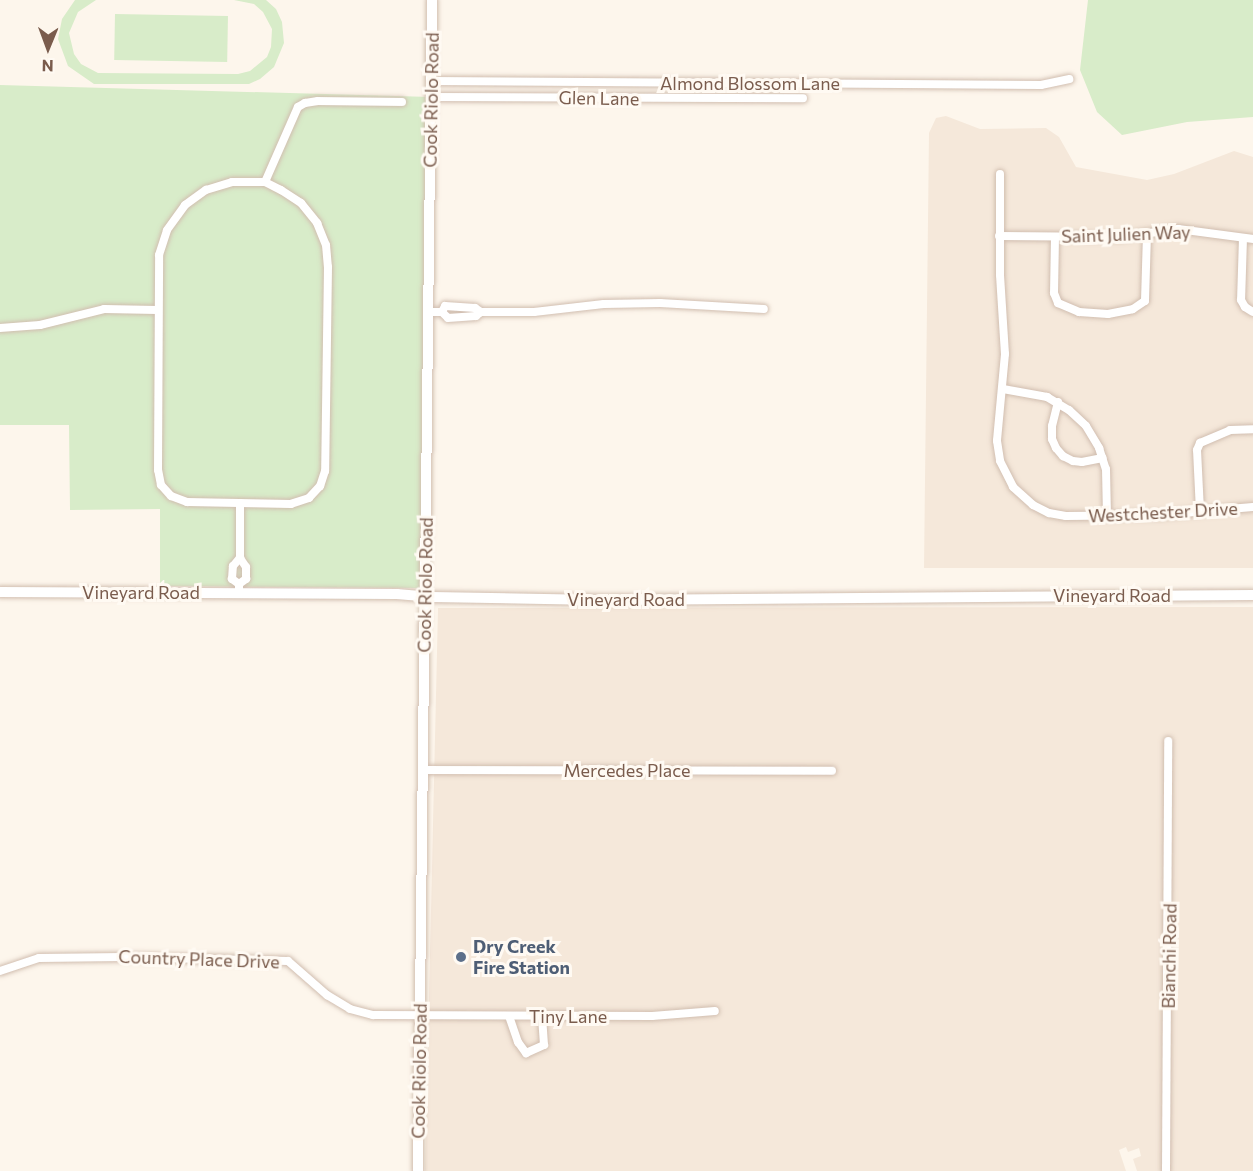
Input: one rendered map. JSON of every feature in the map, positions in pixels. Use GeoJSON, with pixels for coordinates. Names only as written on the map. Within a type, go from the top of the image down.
{"type":"FeatureCollection","features":[{"type":"Feature","properties":{"kind":"street","name":"Cook Riolo Road"},"geometry":{"type":"LineString","coordinates":[[417,1171],[432,0]]}},
{"type":"Feature","properties":{"kind":"street","name":"Almond Blossom Lane"},"geometry":{"type":"LineString","coordinates":[[431,81],[1041,85],[1069,79]]}},
{"type":"Feature","properties":{"kind":"street","name":"Glen Lane"},"geometry":{"type":"LineString","coordinates":[[431,97],[803,98]]}},
{"type":"Feature","properties":{"kind":"street"},"geometry":{"type":"LineString","coordinates":[[265,182],[298,107],[318,100],[402,102]]}},
{"type":"Feature","properties":{"kind":"street","name":"Westchester Drive"},"geometry":{"type":"LineString","coordinates":[[1000,174],[999,236],[1005,354],[1004,389],[998,441],[1000,461],[1013,487],[1033,505],[1049,513],[1066,516],[1107,516],[1253,507]]}},
{"type":"Feature","properties":{"kind":"street"},"geometry":{"type":"LineString","coordinates":[[232,182],[265,182],[301,203],[317,223],[326,245],[325,471],[320,486],[309,498],[291,504],[187,502],[171,496],[161,484],[158,470],[157,310],[159,255],[167,230],[185,205],[206,190],[232,182]]}},
{"type":"Feature","properties":{"kind":"street","name":"Saint Julien Way"},"geometry":{"type":"LineString","coordinates":[[999,236],[1147,235],[1178,230],[1253,239]]}},
{"type":"Feature","properties":{"kind":"street"},"geometry":{"type":"LineString","coordinates":[[1055,237],[1054,293],[1058,303],[1080,312],[1108,314],[1133,309],[1145,301],[1147,235]]}},
{"type":"Feature","properties":{"kind":"street"},"geometry":{"type":"LineString","coordinates":[[1243,238],[1241,300],[1245,308],[1253,312]]}},
{"type":"Feature","properties":{"kind":"street"},"geometry":{"type":"LineString","coordinates":[[442,312],[445,306],[462,307],[481,312],[534,312],[604,304],[660,303],[764,309]]}},
{"type":"Feature","properties":{"kind":"street"},"geometry":{"type":"LineString","coordinates":[[462,307],[462,317]]}},
{"type":"Feature","properties":{"kind":"street"},"geometry":{"type":"LineString","coordinates":[[0,328],[40,325],[104,309],[157,310]]}},
{"type":"Feature","properties":{"kind":"street"},"geometry":{"type":"LineString","coordinates":[[429,312],[442,312],[448,318],[476,316],[481,312]]}},
{"type":"Feature","properties":{"kind":"street"},"geometry":{"type":"LineString","coordinates":[[1004,389],[1032,393],[1058,402],[1086,426],[1103,458],[1107,480],[1107,516]]}},
{"type":"Feature","properties":{"kind":"street"},"geometry":{"type":"LineString","coordinates":[[1058,402],[1052,426],[1052,439],[1056,448],[1063,456],[1073,461],[1103,458]]}},
{"type":"Feature","properties":{"kind":"street"},"geometry":{"type":"LineString","coordinates":[[1200,511],[1197,450],[1200,443],[1230,430],[1253,429]]}},
{"type":"Feature","properties":{"kind":"street"},"geometry":{"type":"LineString","coordinates":[[240,503],[240,558],[246,567],[246,579],[239,588],[232,579],[233,567],[240,558]]}},
{"type":"Feature","properties":{"kind":"street","name":"Vineyard Road"},"geometry":{"type":"LineString","coordinates":[[0,591],[239,588],[424,596],[798,600],[997,595],[1253,595]]}},
{"type":"Feature","properties":{"kind":"street","name":"Bianchi Road"},"geometry":{"type":"LineString","coordinates":[[1166,1171],[1168,741]]}},
{"type":"Feature","properties":{"kind":"street","name":"Mercedes Place"},"geometry":{"type":"LineString","coordinates":[[422,770],[832,771]]}},
{"type":"Feature","properties":{"kind":"street","name":"Country Place Drive"},"geometry":{"type":"LineString","coordinates":[[0,971],[39,958],[123,957],[288,961],[327,995],[350,1009],[373,1015],[419,1015]]}},
{"type":"Feature","properties":{"kind":"street","name":"Tiny Lane"},"geometry":{"type":"LineString","coordinates":[[419,1015],[652,1016],[715,1011]]}},
{"type":"Feature","properties":{"kind":"street"},"geometry":{"type":"LineString","coordinates":[[509,1016],[518,1042],[526,1053],[542,1048],[544,1045],[542,1016]]}},
{"type":"Feature","properties":{"kind":"shaded area"},"geometry":{"type":"Polygon","coordinates":[[[946,116],[980,129],[1046,128],[1059,137],[1076,167],[1147,180],[1174,174],[1234,151],[1253,157],[1253,568],[924,568],[929,133],[936,118],[946,116]]]}},
{"type":"Feature","properties":{"kind":"shaded area"},"geometry":{"type":"Polygon","coordinates":[[[1253,607],[1253,1171],[1137,1171],[1133,1159],[1141,1156],[1139,1148],[1128,1152],[1126,1147],[1119,1150],[1126,1171],[425,1171],[438,608],[1253,607]]]}},
{"type":"Feature","properties":{"kind":"green space"},"geometry":{"type":"Polygon","coordinates":[[[75,0],[96,0],[78,12],[69,33],[74,54],[81,64],[98,73],[238,74],[250,71],[267,57],[271,47],[272,29],[263,12],[254,4],[234,0],[266,0],[276,9],[282,22],[284,43],[274,67],[260,79],[249,84],[94,84],[68,66],[58,39],[62,19],[75,0]]]}},
{"type":"Feature","properties":{"kind":"green space"},"geometry":{"type":"Polygon","coordinates":[[[1088,0],[1253,0],[1253,117],[1187,122],[1122,135],[1097,112],[1080,70],[1088,0]]]}},
{"type":"Feature","properties":{"kind":"green space"},"geometry":{"type":"Polygon","coordinates":[[[115,14],[228,16],[227,62],[114,60],[115,14]]]}},
{"type":"Feature","properties":{"kind":"green space"},"geometry":{"type":"Polygon","coordinates":[[[0,85],[431,97],[425,588],[160,586],[160,509],[70,510],[69,425],[0,425],[0,85]]]}},
{"type":"Feature","properties":{"kind":"place","name":"Dry Creek Fire Station"},"geometry":{"type":"Point","coordinates":[461,957]}}]}
